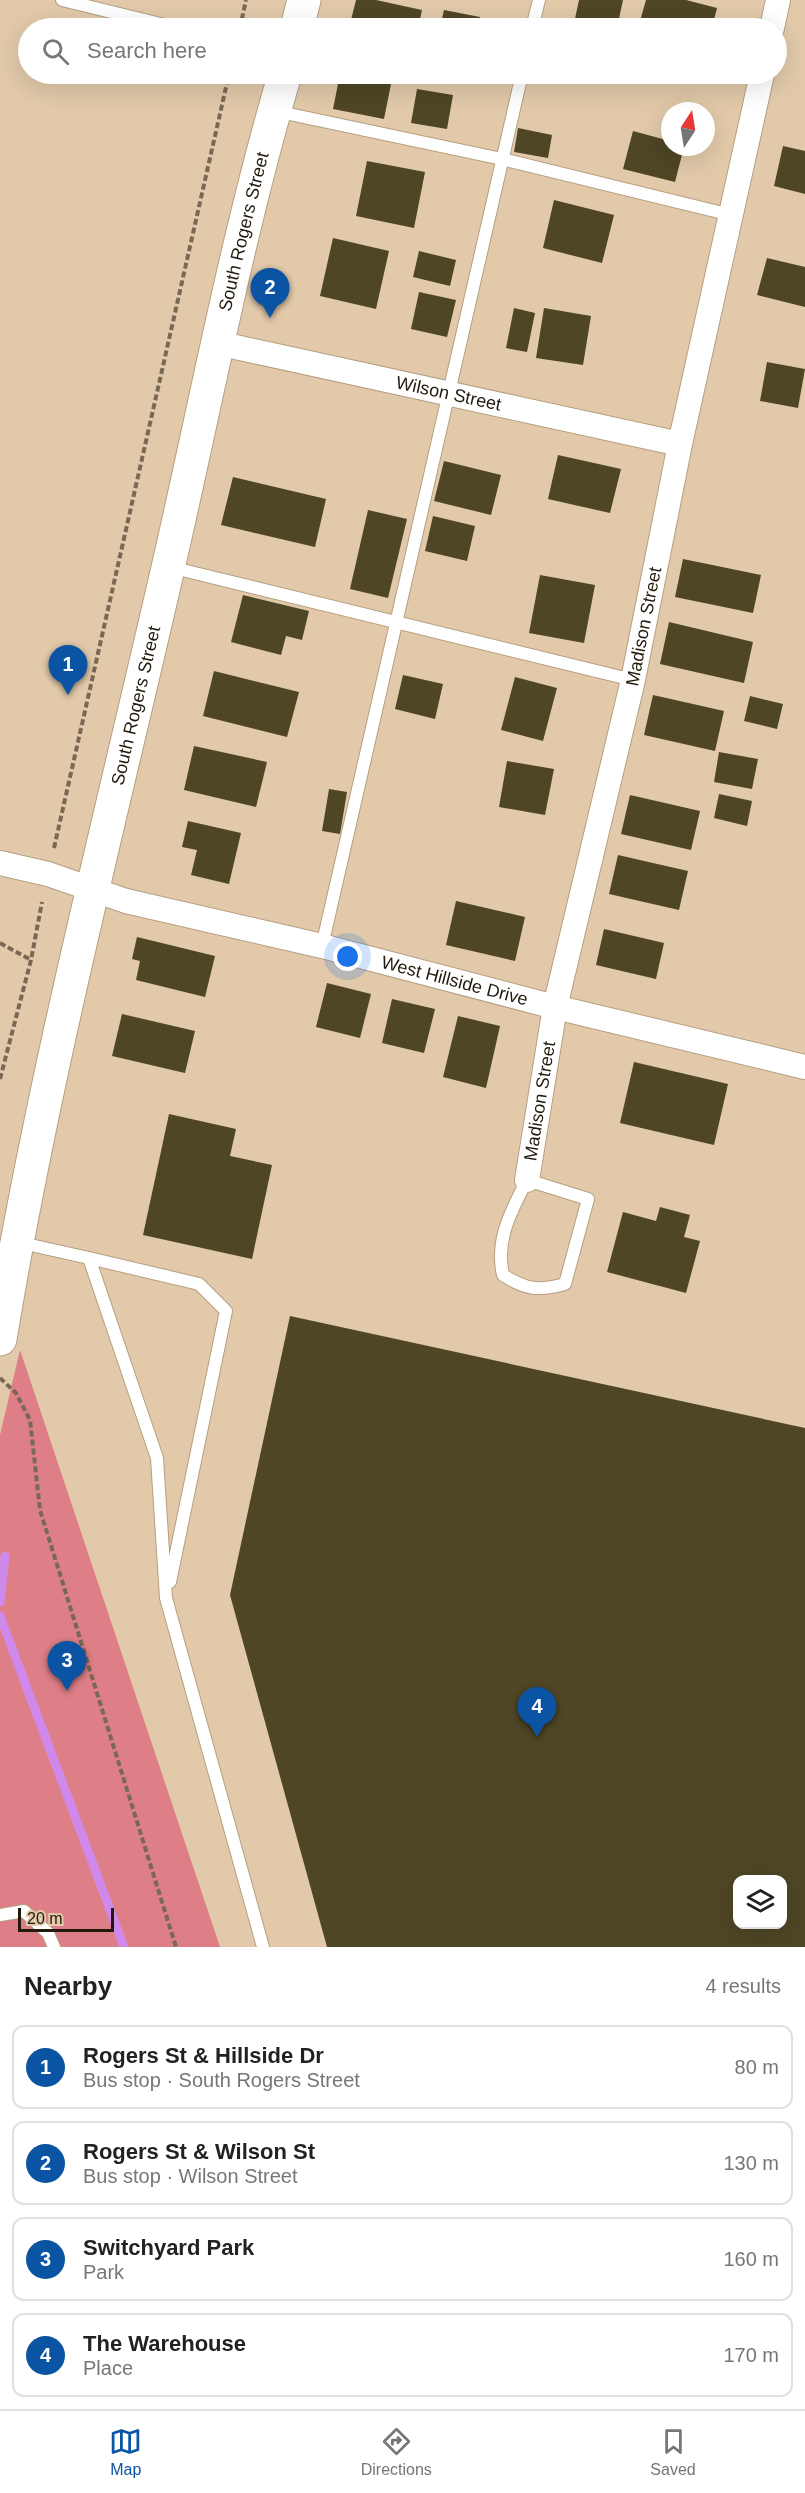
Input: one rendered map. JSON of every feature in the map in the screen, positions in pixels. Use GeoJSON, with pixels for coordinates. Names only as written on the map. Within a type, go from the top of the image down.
{"type":"FeatureCollection","features":[{"type":"Feature","properties":{"kind":"street"},"geometry":{"type":"LineString","coordinates":[[300,18],[304,0]]}},
{"type":"Feature","properties":{"kind":"street"},"geometry":{"type":"LineString","coordinates":[[774,18],[778,0]]}},
{"type":"Feature","properties":{"kind":"street","name":"South Rogers Street"},"geometry":{"type":"LineString","coordinates":[[0,1339],[16,1241],[92,890],[169,567],[217,343],[282,84]]}},
{"type":"Feature","properties":{"kind":"street","name":"Madison Street"},"geometry":{"type":"LineString","coordinates":[[527,1180],[555,1007],[633,680],[680,444],[760,84]]}},
{"type":"Feature","properties":{"kind":"street","name":"Wilson Street"},"geometry":{"type":"LineString","coordinates":[[217,343],[680,444]]}},
{"type":"Feature","properties":{"kind":"street","name":"West Hillside Drive"},"geometry":{"type":"LineString","coordinates":[[0,863],[48,874],[126,901],[322,946],[555,1007],[805,1067]]}},
{"type":"Feature","properties":{"kind":"lane"},"geometry":{"type":"LineString","coordinates":[[62,0],[136,18]]}},
{"type":"Feature","properties":{"kind":"lane"},"geometry":{"type":"LineString","coordinates":[[534,18],[539,0]]}},
{"type":"Feature","properties":{"kind":"lane"},"geometry":{"type":"LineString","coordinates":[[322,946],[520,84]]}},
{"type":"Feature","properties":{"kind":"lane"},"geometry":{"type":"LineString","coordinates":[[274,111],[502,159],[731,215]]}},
{"type":"Feature","properties":{"kind":"lane"},"geometry":{"type":"LineString","coordinates":[[169,567],[633,680]]}},
{"type":"Feature","properties":{"kind":"lane"},"geometry":{"type":"LineString","coordinates":[[527,1180],[588,1199],[565,1284],[546,1289],[520,1287],[503,1275],[499,1257],[509,1216],[527,1180]]}},
{"type":"Feature","properties":{"kind":"lane"},"geometry":{"type":"LineString","coordinates":[[16,1241],[199,1284],[226,1311],[166,1598]]}},
{"type":"Feature","properties":{"kind":"lane"},"geometry":{"type":"LineString","coordinates":[[89,1258],[157,1458],[166,1598],[263,1947]]}},
{"type":"Feature","properties":{"kind":"lane"},"geometry":{"type":"LineString","coordinates":[[0,1915],[24,1911],[48,1932],[54,1947]]}},
{"type":"Feature","properties":{"kind":"path"},"geometry":{"type":"LineString","coordinates":[[242,18],[246,0]]}},
{"type":"Feature","properties":{"kind":"path"},"geometry":{"type":"LineString","coordinates":[[0,1079],[31,960],[48,874],[227,84]]}},
{"type":"Feature","properties":{"kind":"path"},"geometry":{"type":"LineString","coordinates":[[0,943],[31,960]]}},
{"type":"Feature","properties":{"kind":"path"},"geometry":{"type":"LineString","coordinates":[[0,1378],[16,1393],[30,1420],[40,1510],[176,1947]]}},
{"type":"Feature","properties":{"kind":"shaded area"},"geometry":{"type":"Polygon","coordinates":[[[20,1350],[220,1947],[0,1947],[0,1435],[20,1350]]]}},
{"type":"Feature","properties":{"kind":"building"},"geometry":{"type":"Polygon","coordinates":[[[356,0],[376,0],[422,10],[420,18],[352,18],[356,0]]]}},
{"type":"Feature","properties":{"kind":"building"},"geometry":{"type":"Polygon","coordinates":[[[579,0],[623,0],[619,18],[575,18],[579,0]]]}},
{"type":"Feature","properties":{"kind":"building"},"geometry":{"type":"Polygon","coordinates":[[[646,0],[686,0],[717,8],[714,18],[641,18],[646,0]]]}},
{"type":"Feature","properties":{"kind":"building"},"geometry":{"type":"Polygon","coordinates":[[[444,10],[480,17],[480,18],[442,18],[444,10]]]}},
{"type":"Feature","properties":{"kind":"building"},"geometry":{"type":"Polygon","coordinates":[[[338,84],[391,84],[384,119],[333,109],[338,84]]]}},
{"type":"Feature","properties":{"kind":"building"},"geometry":{"type":"Polygon","coordinates":[[[417,89],[453,95],[447,129],[411,123],[417,89]]]}},
{"type":"Feature","properties":{"kind":"building"},"geometry":{"type":"Polygon","coordinates":[[[518,128],[552,135],[548,158],[514,152],[518,128]]]}},
{"type":"Feature","properties":{"kind":"building"},"geometry":{"type":"Polygon","coordinates":[[[633,131],[661,139],[661,156],[682,156],[675,182],[623,169],[633,131]]]}},
{"type":"Feature","properties":{"kind":"building"},"geometry":{"type":"Polygon","coordinates":[[[783,146],[805,151],[805,194],[774,186],[783,146]]]}},
{"type":"Feature","properties":{"kind":"building"},"geometry":{"type":"Polygon","coordinates":[[[367,161],[425,172],[414,228],[356,216],[367,161]]]}},
{"type":"Feature","properties":{"kind":"building"},"geometry":{"type":"Polygon","coordinates":[[[554,200],[614,215],[602,263],[543,248],[554,200]]]}},
{"type":"Feature","properties":{"kind":"building"},"geometry":{"type":"Polygon","coordinates":[[[333,238],[389,251],[376,309],[320,296],[333,238]]]}},
{"type":"Feature","properties":{"kind":"building"},"geometry":{"type":"Polygon","coordinates":[[[419,251],[456,260],[450,286],[413,277],[419,251]]]}},
{"type":"Feature","properties":{"kind":"building"},"geometry":{"type":"Polygon","coordinates":[[[767,258],[805,267],[805,307],[757,295],[767,258]]]}},
{"type":"Feature","properties":{"kind":"building"},"geometry":{"type":"Polygon","coordinates":[[[419,292],[456,300],[447,337],[411,329],[419,292]]]}},
{"type":"Feature","properties":{"kind":"building"},"geometry":{"type":"Polygon","coordinates":[[[514,308],[535,313],[527,352],[506,348],[514,308]]]}},
{"type":"Feature","properties":{"kind":"building"},"geometry":{"type":"Polygon","coordinates":[[[544,308],[591,316],[583,365],[536,358],[544,308]]]}},
{"type":"Feature","properties":{"kind":"building"},"geometry":{"type":"Polygon","coordinates":[[[767,362],[805,369],[798,408],[760,401],[767,362]]]}},
{"type":"Feature","properties":{"kind":"building"},"geometry":{"type":"Polygon","coordinates":[[[558,455],[621,469],[610,513],[548,499],[558,455]]]}},
{"type":"Feature","properties":{"kind":"building"},"geometry":{"type":"Polygon","coordinates":[[[444,461],[501,475],[491,515],[434,501],[444,461]]]}},
{"type":"Feature","properties":{"kind":"building"},"geometry":{"type":"Polygon","coordinates":[[[233,477],[326,499],[315,547],[221,525],[233,477]]]}},
{"type":"Feature","properties":{"kind":"building"},"geometry":{"type":"Polygon","coordinates":[[[368,510],[407,519],[388,598],[350,589],[368,510]]]}},
{"type":"Feature","properties":{"kind":"building"},"geometry":{"type":"Polygon","coordinates":[[[433,516],[475,526],[467,561],[425,551],[433,516]]]}},
{"type":"Feature","properties":{"kind":"building"},"geometry":{"type":"Polygon","coordinates":[[[683,559],[761,575],[753,613],[675,597],[683,559]]]}},
{"type":"Feature","properties":{"kind":"building"},"geometry":{"type":"Polygon","coordinates":[[[540,575],[595,585],[584,643],[529,633],[540,575]]]}},
{"type":"Feature","properties":{"kind":"building"},"geometry":{"type":"Polygon","coordinates":[[[243,595],[309,611],[302,640],[286,636],[281,655],[231,642],[243,595]]]}},
{"type":"Feature","properties":{"kind":"building"},"geometry":{"type":"Polygon","coordinates":[[[669,622],[753,642],[744,683],[660,664],[669,622]]]}},
{"type":"Feature","properties":{"kind":"building"},"geometry":{"type":"Polygon","coordinates":[[[214,671],[299,692],[287,737],[203,716],[214,671]]]}},
{"type":"Feature","properties":{"kind":"building"},"geometry":{"type":"Polygon","coordinates":[[[403,675],[443,684],[435,719],[395,709],[403,675]]]}},
{"type":"Feature","properties":{"kind":"building"},"geometry":{"type":"Polygon","coordinates":[[[515,677],[557,688],[543,741],[501,730],[515,677]]]}},
{"type":"Feature","properties":{"kind":"building"},"geometry":{"type":"Polygon","coordinates":[[[653,695],[724,711],[715,751],[644,735],[653,695]]]}},
{"type":"Feature","properties":{"kind":"building"},"geometry":{"type":"Polygon","coordinates":[[[750,696],[783,704],[777,729],[744,721],[750,696]]]}},
{"type":"Feature","properties":{"kind":"building"},"geometry":{"type":"Polygon","coordinates":[[[194,746],[267,762],[256,807],[184,790],[194,746]]]}},
{"type":"Feature","properties":{"kind":"building"},"geometry":{"type":"Polygon","coordinates":[[[719,752],[758,759],[752,789],[714,782],[719,752]]]}},
{"type":"Feature","properties":{"kind":"building"},"geometry":{"type":"Polygon","coordinates":[[[507,761],[554,769],[545,815],[499,807],[507,761]]]}},
{"type":"Feature","properties":{"kind":"building"},"geometry":{"type":"Polygon","coordinates":[[[329,789],[347,792],[340,834],[322,831],[329,789]]]}},
{"type":"Feature","properties":{"kind":"building"},"geometry":{"type":"Polygon","coordinates":[[[719,794],[752,801],[747,826],[714,818],[719,794]]]}},
{"type":"Feature","properties":{"kind":"building"},"geometry":{"type":"Polygon","coordinates":[[[630,795],[700,811],[691,850],[621,834],[630,795]]]}},
{"type":"Feature","properties":{"kind":"building"},"geometry":{"type":"Polygon","coordinates":[[[188,821],[241,833],[229,884],[191,875],[197,850],[182,847],[188,821]]]}},
{"type":"Feature","properties":{"kind":"building"},"geometry":{"type":"Polygon","coordinates":[[[618,855],[688,871],[679,910],[609,894],[618,855]]]}},
{"type":"Feature","properties":{"kind":"building"},"geometry":{"type":"Polygon","coordinates":[[[456,901],[525,917],[515,961],[446,945],[456,901]]]}},
{"type":"Feature","properties":{"kind":"building"},"geometry":{"type":"Polygon","coordinates":[[[604,929],[664,943],[656,979],[596,965],[604,929]]]}},
{"type":"Feature","properties":{"kind":"building"},"geometry":{"type":"Polygon","coordinates":[[[137,937],[215,956],[205,997],[136,980],[140,961],[132,959],[137,937]]]}},
{"type":"Feature","properties":{"kind":"building"},"geometry":{"type":"Polygon","coordinates":[[[327,983],[371,994],[360,1038],[316,1027],[327,983]]]}},
{"type":"Feature","properties":{"kind":"building"},"geometry":{"type":"Polygon","coordinates":[[[392,999],[435,1009],[424,1053],[382,1043],[392,999]]]}},
{"type":"Feature","properties":{"kind":"building"},"geometry":{"type":"Polygon","coordinates":[[[122,1014],[195,1031],[185,1073],[112,1056],[122,1014]]]}},
{"type":"Feature","properties":{"kind":"building"},"geometry":{"type":"Polygon","coordinates":[[[458,1016],[500,1026],[486,1088],[443,1077],[458,1016]]]}},
{"type":"Feature","properties":{"kind":"building"},"geometry":{"type":"Polygon","coordinates":[[[634,1062],[728,1084],[714,1145],[620,1123],[634,1062]]]}},
{"type":"Feature","properties":{"kind":"building"},"geometry":{"type":"Polygon","coordinates":[[[169,1114],[236,1129],[230,1156],[272,1165],[252,1259],[143,1235],[169,1114]]]}},
{"type":"Feature","properties":{"kind":"building"},"geometry":{"type":"Polygon","coordinates":[[[660,1207],[690,1215],[684,1237],[700,1241],[686,1293],[607,1272],[623,1212],[656,1221],[660,1207]]]}},
{"type":"Feature","properties":{"kind":"building"},"geometry":{"type":"Polygon","coordinates":[[[290,1316],[805,1428],[805,1947],[327,1947],[230,1595],[290,1316]]]}},
{"type":"Feature","properties":{"kind":"waterway"},"geometry":{"type":"LineString","coordinates":[[0,1602],[5,1556]]}},
{"type":"Feature","properties":{"kind":"waterway"},"geometry":{"type":"LineString","coordinates":[[0,1616],[124,1947]]}},
{"type":"Feature","properties":{"kind":"place","name":"Rogers St & Wilson St"},"geometry":{"type":"Point","coordinates":[270,318]}},
{"type":"Feature","properties":{"kind":"place","name":"Rogers St & Hillside Dr"},"geometry":{"type":"Point","coordinates":[68,695]}},
{"type":"Feature","properties":{"kind":"place","name":"Switchyard Park"},"geometry":{"type":"Point","coordinates":[67,1691]}},
{"type":"Feature","properties":{"kind":"place","name":"The Warehouse"},"geometry":{"type":"Point","coordinates":[537,1737]}}]}
